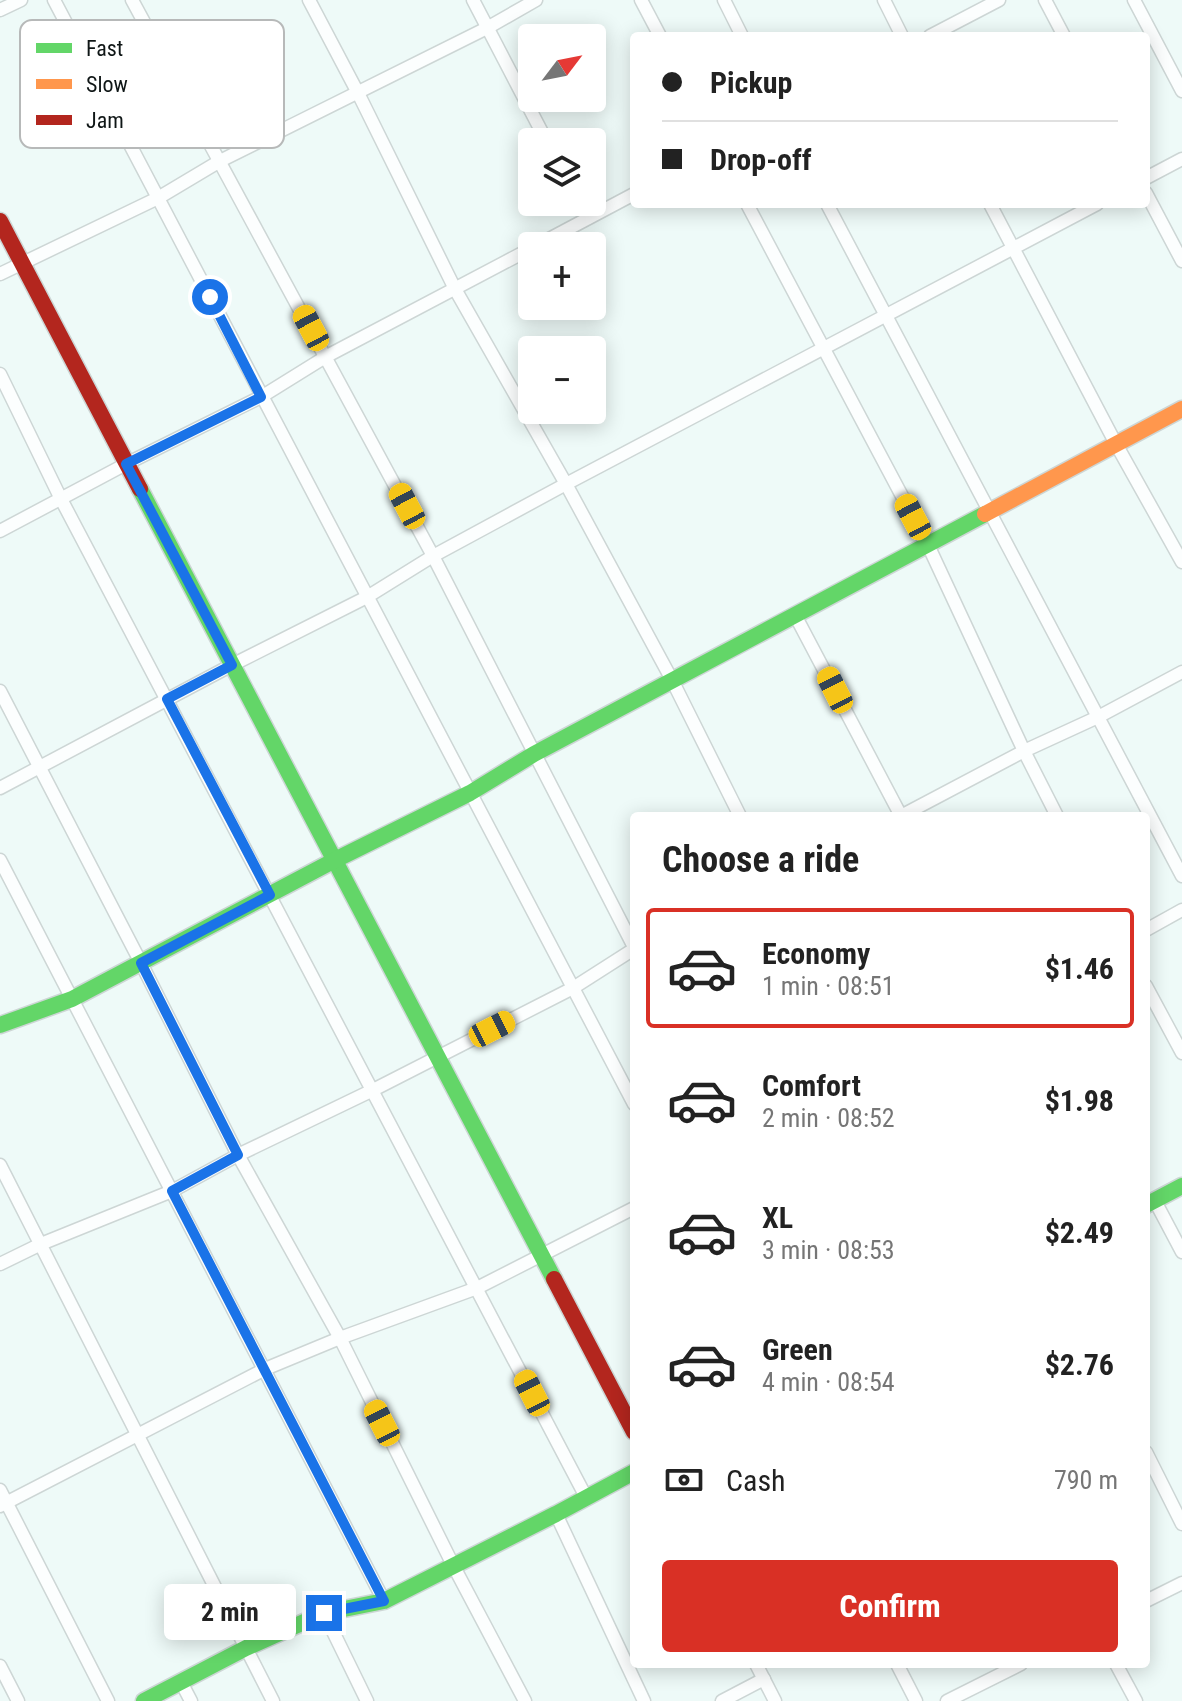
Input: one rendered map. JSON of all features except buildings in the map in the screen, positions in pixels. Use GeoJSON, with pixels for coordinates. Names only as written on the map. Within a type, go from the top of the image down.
{"type":"FeatureCollection","features":[{"type":"Feature","properties":{"kind":"street"},"geometry":{"type":"LineString","coordinates":[[0,10],[21,0]]}},
{"type":"Feature","properties":{"kind":"street"},"geometry":{"type":"LineString","coordinates":[[54,0],[65,20]]}},
{"type":"Feature","properties":{"kind":"street"},"geometry":{"type":"LineString","coordinates":[[132,0],[143,20]]}},
{"type":"Feature","properties":{"kind":"street"},"geometry":{"type":"LineString","coordinates":[[309,0],[455,289],[566,484],[672,680],[738,812]]}},
{"type":"Feature","properties":{"kind":"street"},"geometry":{"type":"LineString","coordinates":[[473,0],[540,128]]}},
{"type":"Feature","properties":{"kind":"street"},"geometry":{"type":"LineString","coordinates":[[284,129],[487,28],[536,0]]}},
{"type":"Feature","properties":{"kind":"street"},"geometry":{"type":"LineString","coordinates":[[641,0],[658,32]]}},
{"type":"Feature","properties":{"kind":"street"},"geometry":{"type":"LineString","coordinates":[[724,0],[740,32]]}},
{"type":"Feature","properties":{"kind":"street"},"geometry":{"type":"LineString","coordinates":[[884,0],[900,32]]}},
{"type":"Feature","properties":{"kind":"street"},"geometry":{"type":"LineString","coordinates":[[938,32],[999,0]]}},
{"type":"Feature","properties":{"kind":"street"},"geometry":{"type":"LineString","coordinates":[[1045,0],[1062,32]]}},
{"type":"Feature","properties":{"kind":"street"},"geometry":{"type":"LineString","coordinates":[[1134,0],[1182,91]]}},
{"type":"Feature","properties":{"kind":"street"},"geometry":{"type":"LineString","coordinates":[[132,148],[630,1096]]}},
{"type":"Feature","properties":{"kind":"street"},"geometry":{"type":"LineString","coordinates":[[213,148],[433,556],[630,940]]}},
{"type":"Feature","properties":{"kind":"street"},"geometry":{"type":"LineString","coordinates":[[0,274],[158,198],[246,148]]}},
{"type":"Feature","properties":{"kind":"street"},"geometry":{"type":"LineString","coordinates":[[1150,176],[1182,159]]}},
{"type":"Feature","properties":{"kind":"street"},"geometry":{"type":"LineString","coordinates":[[562,232],[630,196]]}},
{"type":"Feature","properties":{"kind":"street"},"geometry":{"type":"LineString","coordinates":[[1150,201],[1182,261]]}},
{"type":"Feature","properties":{"kind":"street"},"geometry":{"type":"LineString","coordinates":[[749,208],[928,545],[1055,812]]}},
{"type":"Feature","properties":{"kind":"street"},"geometry":{"type":"LineString","coordinates":[[829,208],[1148,812]]}},
{"type":"Feature","properties":{"kind":"street"},"geometry":{"type":"LineString","coordinates":[[992,208],[1182,562]]}},
{"type":"Feature","properties":{"kind":"street"},"geometry":{"type":"LineString","coordinates":[[0,788],[367,597],[433,556],[566,484],[1090,208]]}},
{"type":"Feature","properties":{"kind":"street"},"geometry":{"type":"LineString","coordinates":[[0,221],[630,1424]]}},
{"type":"Feature","properties":{"kind":"street"},"geometry":{"type":"LineString","coordinates":[[0,531],[261,397],[327,356],[518,256]]}},
{"type":"Feature","properties":{"kind":"street"},"geometry":{"type":"LineString","coordinates":[[0,374],[61,499],[586,1497]]}},
{"type":"Feature","properties":{"kind":"street"},"geometry":{"type":"LineString","coordinates":[[0,1025],[72,999],[335,860],[470,793],[534,754],[1182,409]]}},
{"type":"Feature","properties":{"kind":"street"},"geometry":{"type":"LineString","coordinates":[[795,615],[899,812]]}},
{"type":"Feature","properties":{"kind":"street"},"geometry":{"type":"LineString","coordinates":[[909,812],[1182,672]]}},
{"type":"Feature","properties":{"kind":"street"},"geometry":{"type":"LineString","coordinates":[[0,691],[238,1155],[340,1338],[525,1701]]}},
{"type":"Feature","properties":{"kind":"street"},"geometry":{"type":"LineString","coordinates":[[1150,815],[1182,876]]}},
{"type":"Feature","properties":{"kind":"street"},"geometry":{"type":"LineString","coordinates":[[0,860],[384,1601]]}},
{"type":"Feature","properties":{"kind":"street"},"geometry":{"type":"LineString","coordinates":[[1150,928],[1182,910]]}},
{"type":"Feature","properties":{"kind":"street"},"geometry":{"type":"LineString","coordinates":[[0,1264],[172,1191],[573,988],[630,951]]}},
{"type":"Feature","properties":{"kind":"street"},"geometry":{"type":"LineString","coordinates":[[1150,993],[1182,1053]]}},
{"type":"Feature","properties":{"kind":"street"},"geometry":{"type":"LineString","coordinates":[[0,1165],[273,1701]]}},
{"type":"Feature","properties":{"kind":"street"},"geometry":{"type":"LineString","coordinates":[[1182,1186],[1150,1203],[1182,1252]]}},
{"type":"Feature","properties":{"kind":"street"},"geometry":{"type":"LineString","coordinates":[[3,1504],[265,1369],[477,1288],[630,1210]]}},
{"type":"Feature","properties":{"kind":"street"},"geometry":{"type":"LineString","coordinates":[[1150,1460],[1182,1524]]}},
{"type":"Feature","properties":{"kind":"street"},"geometry":{"type":"LineString","coordinates":[[144,1701],[246,1648],[324,1613],[384,1601],[630,1474]]}},
{"type":"Feature","properties":{"kind":"street"},"geometry":{"type":"LineString","coordinates":[[0,1490],[3,1504],[108,1701]]}},
{"type":"Feature","properties":{"kind":"street"},"geometry":{"type":"LineString","coordinates":[[556,1514],[644,1701]]}},
{"type":"Feature","properties":{"kind":"street"},"geometry":{"type":"LineString","coordinates":[[1150,1599],[1182,1583]]}},
{"type":"Feature","properties":{"kind":"street"},"geometry":{"type":"LineString","coordinates":[[324,1613],[367,1701]]}},
{"type":"Feature","properties":{"kind":"street"},"geometry":{"type":"LineString","coordinates":[[0,1666],[18,1701]]}},
{"type":"Feature","properties":{"kind":"street"},"geometry":{"type":"LineString","coordinates":[[758,1668],[775,1701]]}},
{"type":"Feature","properties":{"kind":"street"},"geometry":{"type":"LineString","coordinates":[[899,1668],[916,1701]]}},
{"type":"Feature","properties":{"kind":"street"},"geometry":{"type":"LineString","coordinates":[[947,1701],[1013,1668]]}},
{"type":"Feature","properties":{"kind":"street"},"geometry":{"type":"LineString","coordinates":[[1118,1668],[1136,1701]]}},
{"type":"Feature","properties":{"kind":"street"},"geometry":{"type":"LineString","coordinates":[[722,1701],[764,1679]]}},
{"type":"Feature","properties":{"kind":"street"},"geometry":{"type":"LineString","coordinates":[[181,1682],[191,1701]]}},
{"type":"Feature","properties":{"kind":"traffic: fast"},"geometry":{"type":"LineString","coordinates":[[140,489],[554,1279]]}},
{"type":"Feature","properties":{"kind":"traffic: fast"},"geometry":{"type":"LineString","coordinates":[[0,1025],[72,999],[335,860],[470,793],[534,754],[985,514]]}},
{"type":"Feature","properties":{"kind":"traffic: fast"},"geometry":{"type":"LineString","coordinates":[[1150,1203],[1182,1186]]}},
{"type":"Feature","properties":{"kind":"traffic: fast"},"geometry":{"type":"LineString","coordinates":[[144,1701],[246,1648],[324,1613],[384,1601],[630,1474]]}},
{"type":"Feature","properties":{"kind":"traffic: slow"},"geometry":{"type":"LineString","coordinates":[[985,514],[1182,409]]}},
{"type":"Feature","properties":{"kind":"traffic: jam"},"geometry":{"type":"LineString","coordinates":[[0,221],[140,489]]}},
{"type":"Feature","properties":{"kind":"traffic: jam"},"geometry":{"type":"LineString","coordinates":[[554,1279],[630,1424]]}},
{"type":"Feature","properties":{"kind":"route"},"geometry":{"type":"LineString","coordinates":[[210,297],[261,397],[126,464],[232,665],[167,699],[270,895],[141,963],[238,1155],[172,1191],[384,1601],[324,1613]]}}]}
